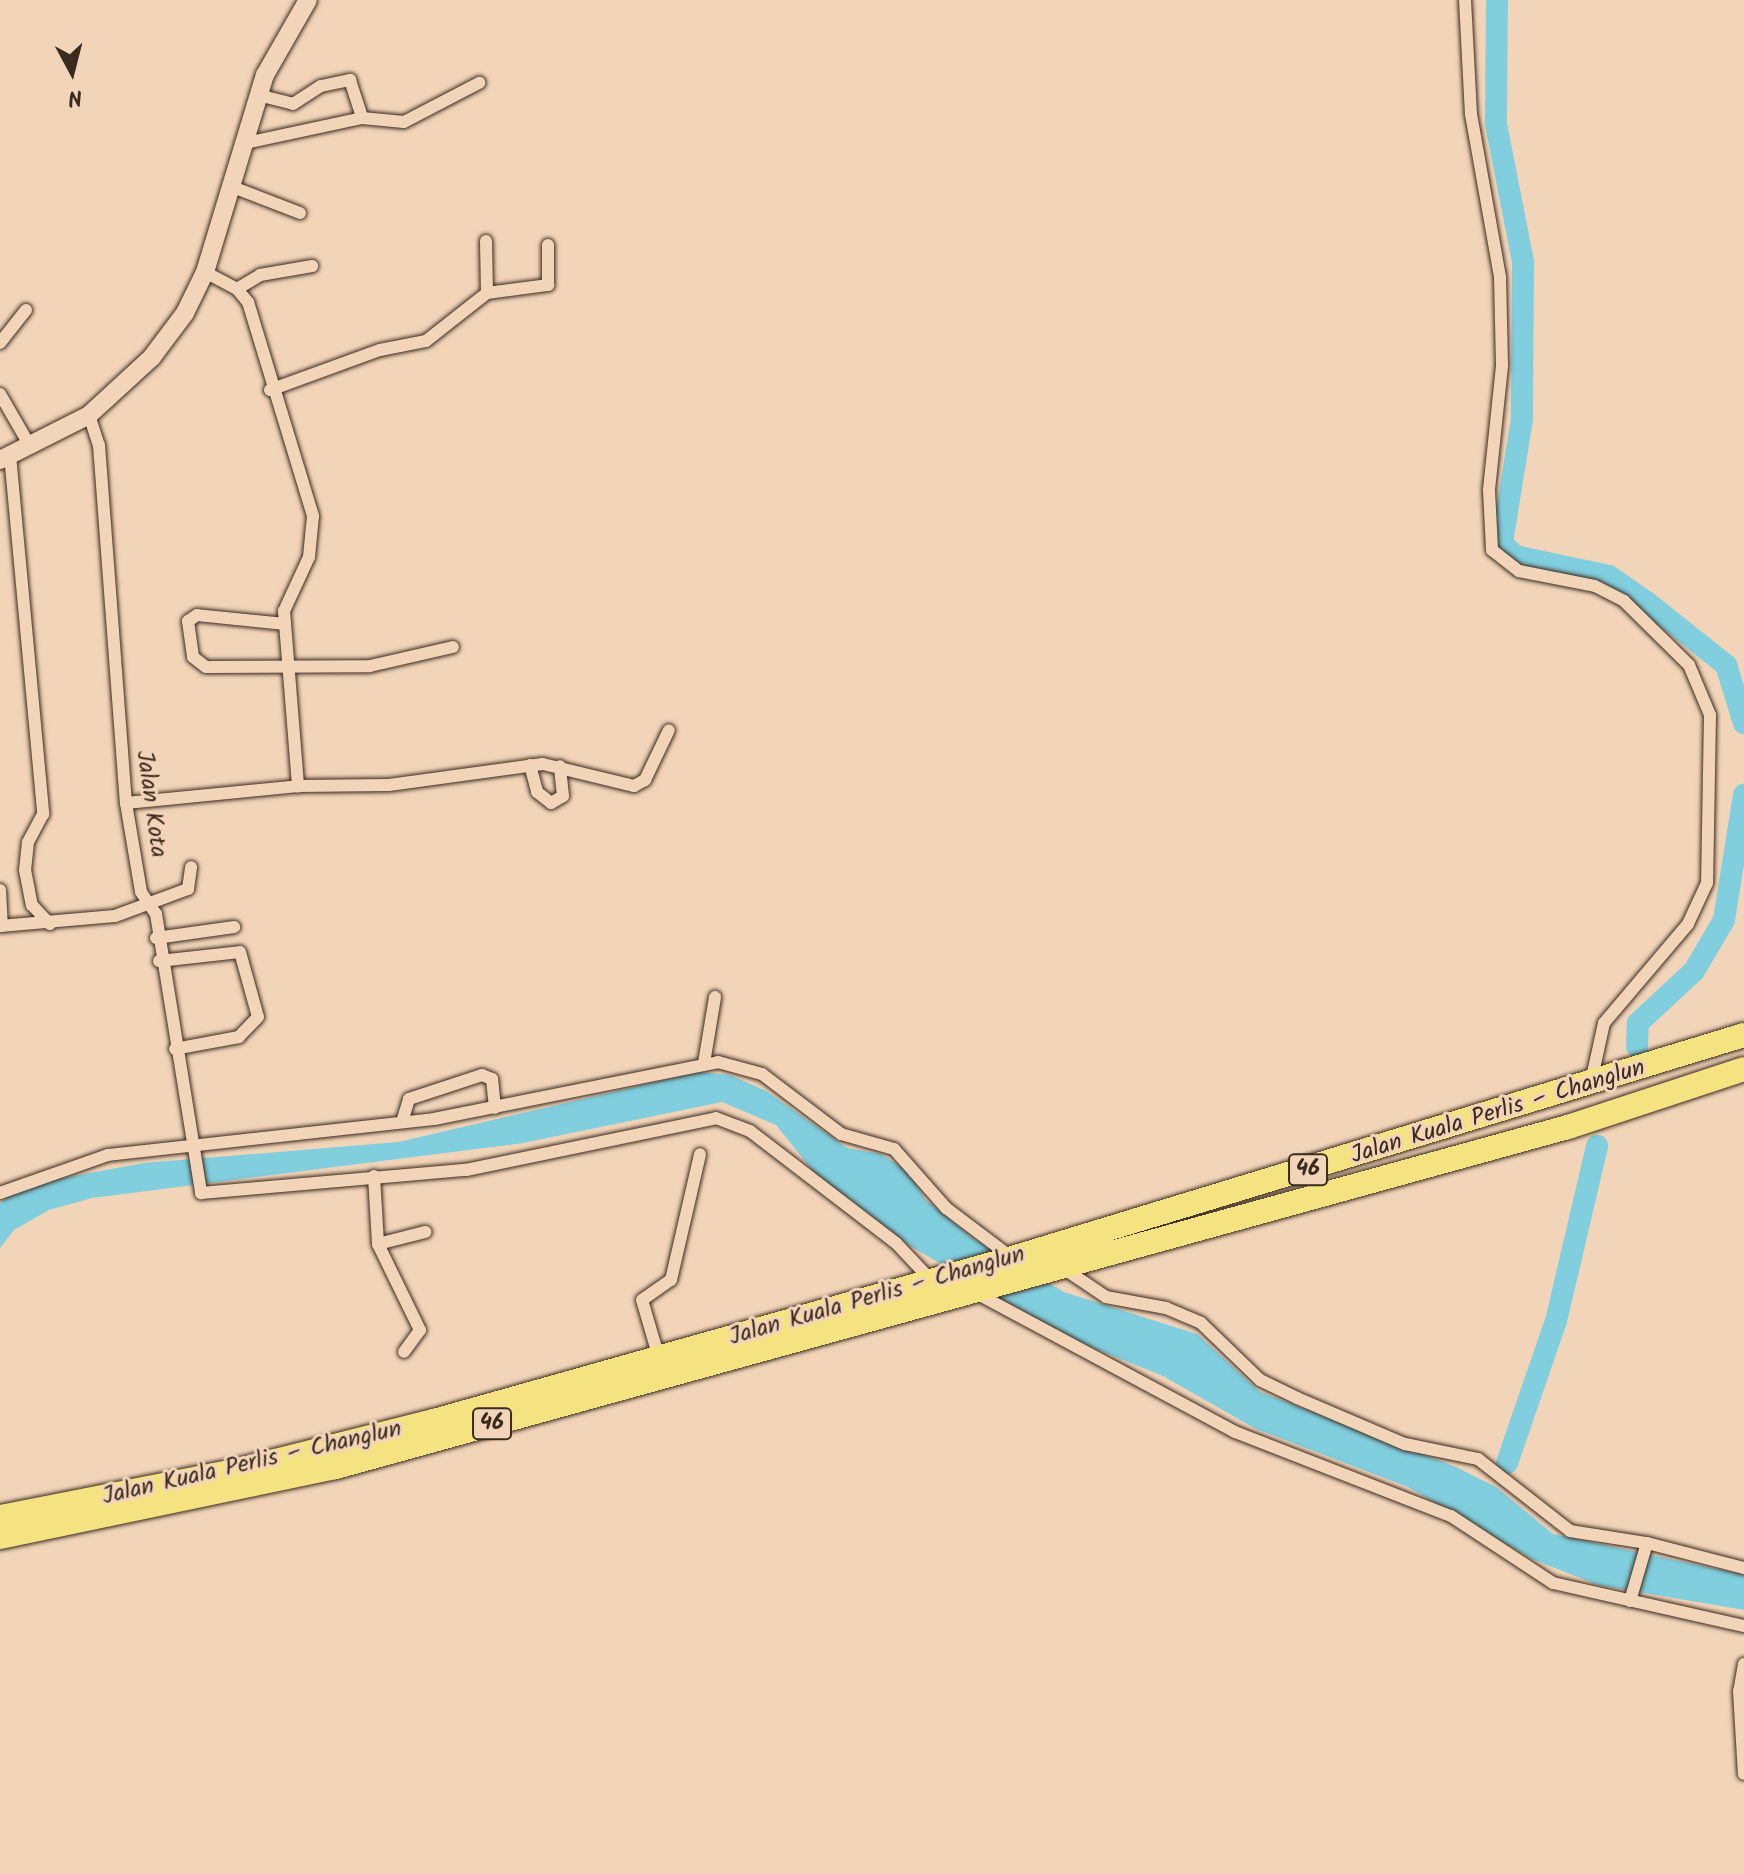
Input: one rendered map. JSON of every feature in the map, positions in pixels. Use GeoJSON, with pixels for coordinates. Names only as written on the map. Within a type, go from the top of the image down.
{"type":"FeatureCollection","features":[{"type":"Feature","properties":{"kind":"highway"},"geometry":{"type":"LineString","coordinates":[[1619,1076],[1744,1027]]}},
{"type":"Feature","properties":{"kind":"highway","name":"Jalan Kuala Perlis – Changlun"},"geometry":{"type":"LineString","coordinates":[[0,1517],[315,1453],[659,1358],[1010,1258],[1619,1076],[1744,1035]]}},
{"type":"Feature","properties":{"kind":"highway","name":"Jalan Kuala Perlis – Changlun"},"geometry":{"type":"LineString","coordinates":[[0,1537],[336,1467],[1060,1269],[1600,1116],[1744,1070]]}},
{"type":"Feature","properties":{"kind":"main road"},"geometry":{"type":"LineString","coordinates":[[5,458],[89,415],[152,357],[205,272],[258,95],[308,0]]}},
{"type":"Feature","properties":{"kind":"street"},"geometry":{"type":"LineString","coordinates":[[1465,0],[1471,114],[1500,277],[1502,366],[1489,490],[1492,550],[1519,571],[1595,586],[1624,601],[1689,665],[1702,683],[1711,723],[1707,883],[1688,924],[1604,1023],[1619,1076]]}},
{"type":"Feature","properties":{"kind":"street"},"geometry":{"type":"LineString","coordinates":[[258,95],[293,104],[321,86],[350,80],[362,118]]}},
{"type":"Feature","properties":{"kind":"street"},"geometry":{"type":"LineString","coordinates":[[241,144],[362,118],[409,120],[479,83]]}},
{"type":"Feature","properties":{"kind":"street"},"geometry":{"type":"LineString","coordinates":[[230,186],[300,213]]}},
{"type":"Feature","properties":{"kind":"street"},"geometry":{"type":"LineString","coordinates":[[486,241],[487,293]]}},
{"type":"Feature","properties":{"kind":"street"},"geometry":{"type":"LineString","coordinates":[[270,390],[380,350],[419,345],[487,293],[548,285],[548,245]]}},
{"type":"Feature","properties":{"kind":"street"},"geometry":{"type":"LineString","coordinates":[[237,289],[260,275],[312,266]]}},
{"type":"Feature","properties":{"kind":"street"},"geometry":{"type":"LineString","coordinates":[[205,272],[237,289],[248,302],[270,390],[313,516],[309,557],[287,597],[285,624],[298,786]]}},
{"type":"Feature","properties":{"kind":"street"},"geometry":{"type":"LineString","coordinates":[[0,343],[26,310]]}},
{"type":"Feature","properties":{"kind":"street"},"geometry":{"type":"LineString","coordinates":[[0,394],[30,446]]}},
{"type":"Feature","properties":{"kind":"street","name":"Jalan Kota"},"geometry":{"type":"LineString","coordinates":[[89,415],[100,457],[126,803],[141,892],[150,904],[201,1190],[374,1176]]}},
{"type":"Feature","properties":{"kind":"street"},"geometry":{"type":"LineString","coordinates":[[5,458],[43,814],[28,842],[25,870],[32,905],[50,924]]}},
{"type":"Feature","properties":{"kind":"street"},"geometry":{"type":"LineString","coordinates":[[285,624],[197,615],[188,621],[193,657],[206,667],[385,665],[453,647]]}},
{"type":"Feature","properties":{"kind":"street"},"geometry":{"type":"LineString","coordinates":[[126,803],[298,786],[389,785],[530,765],[560,766],[634,786],[645,780],[669,730]]}},
{"type":"Feature","properties":{"kind":"street"},"geometry":{"type":"LineString","coordinates":[[530,765],[537,792],[551,803],[563,796],[560,766]]}},
{"type":"Feature","properties":{"kind":"street"},"geometry":{"type":"LineString","coordinates":[[0,890],[1,926],[98,920],[188,889],[191,867]]}},
{"type":"Feature","properties":{"kind":"street"},"geometry":{"type":"LineString","coordinates":[[156,938],[234,927]]}},
{"type":"Feature","properties":{"kind":"street"},"geometry":{"type":"LineString","coordinates":[[159,961],[240,952],[258,1017],[239,1037],[175,1049]]}},
{"type":"Feature","properties":{"kind":"street"},"geometry":{"type":"LineString","coordinates":[[704,1063],[715,997]]}},
{"type":"Feature","properties":{"kind":"street"},"geometry":{"type":"LineString","coordinates":[[0,1193],[83,1162],[194,1141],[402,1122],[495,1108],[704,1063],[762,1074],[823,1125],[894,1149],[946,1208],[1010,1258]]}},
{"type":"Feature","properties":{"kind":"street"},"geometry":{"type":"LineString","coordinates":[[402,1122],[409,1099],[482,1075],[492,1079],[495,1108]]}},
{"type":"Feature","properties":{"kind":"street"},"geometry":{"type":"LineString","coordinates":[[404,1352],[419,1337],[418,1320],[378,1244],[374,1176],[496,1165],[716,1118],[750,1131],[937,1278]]}},
{"type":"Feature","properties":{"kind":"street"},"geometry":{"type":"LineString","coordinates":[[659,1358],[642,1300],[671,1280],[700,1154]]}},
{"type":"Feature","properties":{"kind":"street"},"geometry":{"type":"LineString","coordinates":[[378,1244],[425,1232]]}},
{"type":"Feature","properties":{"kind":"street"},"geometry":{"type":"LineString","coordinates":[[1060,1269],[1106,1297],[1166,1308],[1201,1323],[1260,1380],[1297,1398],[1405,1444],[1478,1459],[1561,1527],[1744,1568]]}},
{"type":"Feature","properties":{"kind":"street"},"geometry":{"type":"LineString","coordinates":[[978,1292],[1235,1432],[1451,1516],[1553,1583],[1631,1596],[1744,1626]]}},
{"type":"Feature","properties":{"kind":"street"},"geometry":{"type":"LineString","coordinates":[[1631,1596],[1646,1546]]}},
{"type":"Feature","properties":{"kind":"street"},"geometry":{"type":"LineString","coordinates":[[1744,1664],[1739,1691],[1744,1774]]}},
{"type":"Feature","properties":{"kind":"water"},"geometry":{"type":"Polygon","coordinates":[[[699,1072],[730,1075],[766,1091],[847,1148],[880,1154],[907,1170],[925,1199],[974,1239],[1064,1292],[1197,1334],[1260,1392],[1456,1467],[1496,1487],[1553,1534],[1744,1575],[1744,1610],[1598,1585],[1532,1559],[1408,1487],[1256,1429],[1163,1376],[1071,1339],[910,1246],[816,1175],[776,1125],[722,1102],[523,1143],[92,1198],[49,1210],[14,1230],[0,1248],[0,1203],[24,1185],[144,1163],[398,1142],[699,1072]]]}},
{"type":"Feature","properties":{"kind":"waterway"},"geometry":{"type":"LineString","coordinates":[[1497,0],[1496,124],[1523,262],[1522,419],[1502,543],[1515,556],[1609,576],[1648,603],[1726,665],[1744,723]]}},
{"type":"Feature","properties":{"kind":"waterway"},"geometry":{"type":"LineString","coordinates":[[1637,1047],[1638,1023],[1694,971],[1724,920],[1744,795]]}},
{"type":"Feature","properties":{"kind":"waterway"},"geometry":{"type":"LineString","coordinates":[[1507,1463],[1556,1321],[1597,1146]]}}]}
